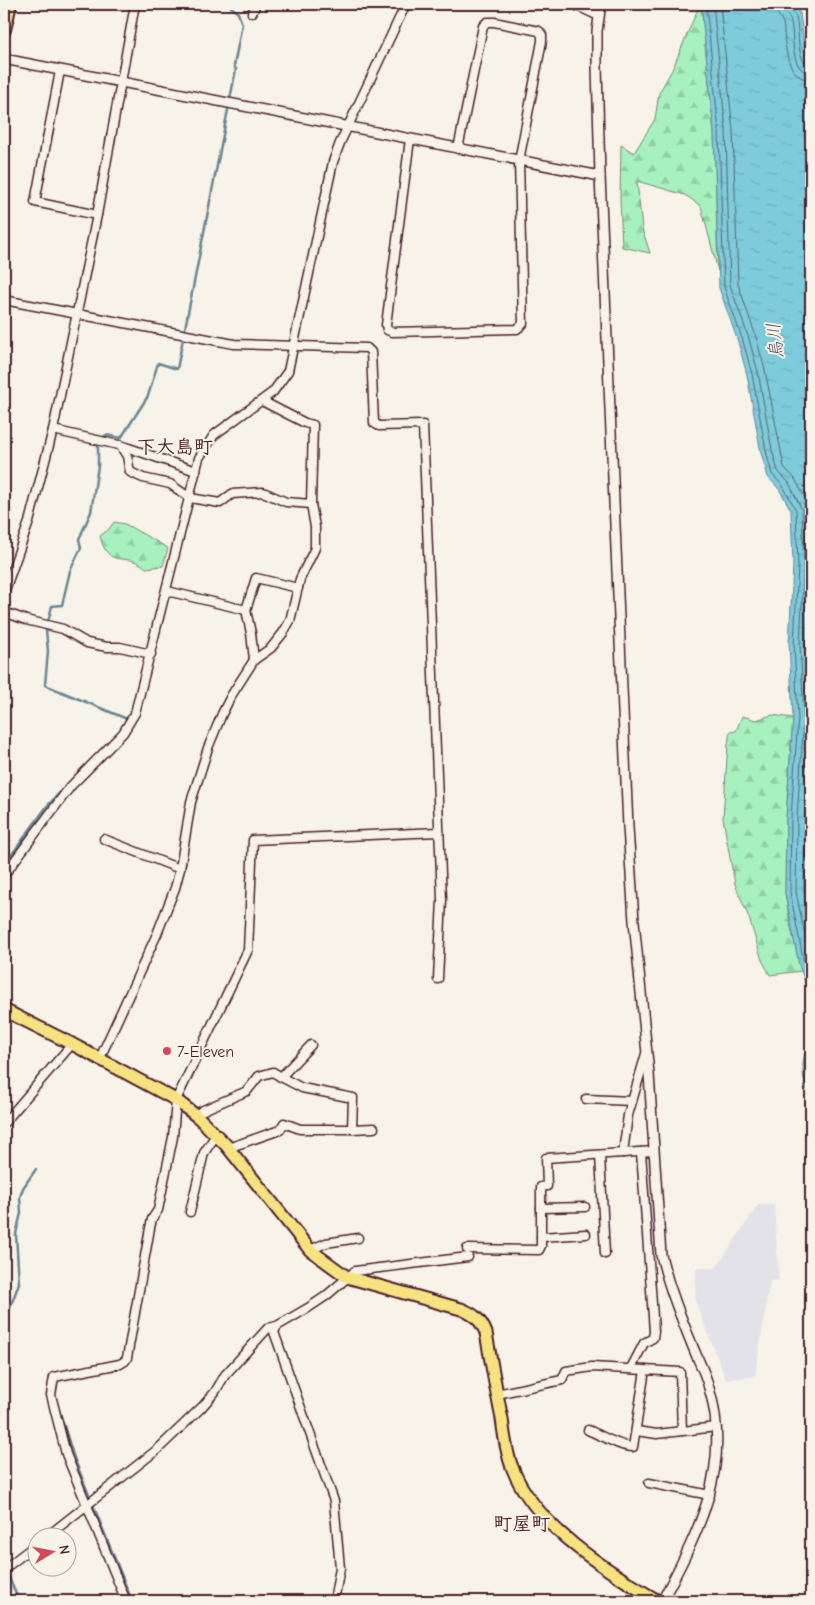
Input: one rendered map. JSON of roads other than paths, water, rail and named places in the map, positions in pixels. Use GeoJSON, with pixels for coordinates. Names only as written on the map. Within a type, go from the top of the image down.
{"type":"FeatureCollection","features":[{"type":"Feature","properties":{"kind":"highway"},"geometry":{"type":"LineString","coordinates":[[4,30],[10,4]]}},
{"type":"Feature","properties":{"kind":"main road"},"geometry":{"type":"LineString","coordinates":[[4,1010],[176,1100],[216,1134],[310,1250],[347,1277],[461,1309],[476,1316],[486,1333],[508,1456],[529,1500],[545,1518],[582,1550],[658,1601]]}},
{"type":"Feature","properties":{"kind":"street"},"geometry":{"type":"LineString","coordinates":[[4,593],[29,522],[53,430],[97,215],[135,4]]}},
{"type":"Feature","properties":{"kind":"street"},"geometry":{"type":"LineString","coordinates":[[252,13],[256,4]]}},
{"type":"Feature","properties":{"kind":"street"},"geometry":{"type":"LineString","coordinates":[[4,875],[70,787],[123,733],[135,713],[199,458],[214,435],[262,401],[277,387],[288,372],[333,162],[406,4]]}},
{"type":"Feature","properties":{"kind":"street"},"geometry":{"type":"LineString","coordinates":[[573,4],[600,16]]}},
{"type":"Feature","properties":{"kind":"street"},"geometry":{"type":"LineString","coordinates":[[601,4],[597,31],[600,176],[628,827],[634,921],[660,1238],[668,1284],[709,1388],[716,1427],[717,1453],[710,1495],[692,1543],[662,1601]]}},
{"type":"Feature","properties":{"kind":"street"},"geometry":{"type":"LineString","coordinates":[[410,139],[386,325],[387,330],[392,332],[517,329],[523,324],[519,161],[542,41],[542,35],[539,31],[494,22],[487,22],[484,26],[458,149]]}},
{"type":"Feature","properties":{"kind":"street"},"geometry":{"type":"LineString","coordinates":[[4,59],[600,176]]}},
{"type":"Feature","properties":{"kind":"street"},"geometry":{"type":"LineString","coordinates":[[60,71],[35,202],[97,215]]}},
{"type":"Feature","properties":{"kind":"street"},"geometry":{"type":"LineString","coordinates":[[4,300],[234,344],[367,348],[371,352],[374,423],[379,426],[423,425],[442,900],[438,979]]}},
{"type":"Feature","properties":{"kind":"street"},"geometry":{"type":"LineString","coordinates":[[99,1060],[175,888],[180,869],[190,802],[205,756],[231,696],[254,660],[271,648],[283,634],[293,612],[300,578],[315,548],[315,526],[311,504],[313,425],[305,423],[262,401]]}},
{"type":"Feature","properties":{"kind":"street"},"geometry":{"type":"LineString","coordinates":[[53,430],[120,445],[196,471]]}},
{"type":"Feature","properties":{"kind":"street"},"geometry":{"type":"LineString","coordinates":[[120,445],[127,456],[130,472],[143,478],[170,484],[190,498],[220,503],[232,494],[263,492],[286,502],[311,504]]}},
{"type":"Feature","properties":{"kind":"street"},"geometry":{"type":"LineString","coordinates":[[254,660],[246,610],[256,578],[298,588]]}},
{"type":"Feature","properties":{"kind":"street"},"geometry":{"type":"LineString","coordinates":[[166,591],[246,610]]}},
{"type":"Feature","properties":{"kind":"street"},"geometry":{"type":"LineString","coordinates":[[4,612],[26,620],[63,629],[87,643],[107,647],[120,647],[151,654]]}},
{"type":"Feature","properties":{"kind":"street"},"geometry":{"type":"LineString","coordinates":[[126,1601],[66,1454],[50,1391],[54,1377],[120,1364],[125,1362],[127,1358],[150,1228],[152,1219],[158,1210],[173,1137],[176,1100],[248,950],[253,840],[439,832]]}},
{"type":"Feature","properties":{"kind":"street"},"geometry":{"type":"LineString","coordinates":[[104,840],[180,869]]}},
{"type":"Feature","properties":{"kind":"street"},"geometry":{"type":"LineString","coordinates":[[5,1118],[72,1044]]}},
{"type":"Feature","properties":{"kind":"street"},"geometry":{"type":"LineString","coordinates":[[281,1077],[311,1045]]}},
{"type":"Feature","properties":{"kind":"street"},"geometry":{"type":"LineString","coordinates":[[623,1153],[628,1114],[646,1052]]}},
{"type":"Feature","properties":{"kind":"street"},"geometry":{"type":"LineString","coordinates":[[196,1116],[201,1111],[247,1091],[259,1076],[273,1072],[302,1088],[353,1098],[352,1128]]}},
{"type":"Feature","properties":{"kind":"street"},"geometry":{"type":"LineString","coordinates":[[586,1099],[632,1101]]}},
{"type":"Feature","properties":{"kind":"street"},"geometry":{"type":"LineString","coordinates":[[228,1148],[280,1130],[284,1123],[300,1129],[374,1128]]}},
{"type":"Feature","properties":{"kind":"street"},"geometry":{"type":"LineString","coordinates":[[190,1212],[204,1153],[216,1134]]}},
{"type":"Feature","properties":{"kind":"street"},"geometry":{"type":"LineString","coordinates":[[467,1249],[539,1250],[541,1246],[541,1187],[547,1186],[546,1158],[654,1151]]}},
{"type":"Feature","properties":{"kind":"street"},"geometry":{"type":"LineString","coordinates":[[631,1368],[644,1343],[654,1338],[641,1152]]}},
{"type":"Feature","properties":{"kind":"street"},"geometry":{"type":"LineString","coordinates":[[600,1155],[606,1254]]}},
{"type":"Feature","properties":{"kind":"street"},"geometry":{"type":"LineString","coordinates":[[541,1208],[585,1207]]}},
{"type":"Feature","properties":{"kind":"street"},"geometry":{"type":"LineString","coordinates":[[541,1237],[586,1234]]}},
{"type":"Feature","properties":{"kind":"street"},"geometry":{"type":"LineString","coordinates":[[310,1250],[326,1243],[358,1238]]}},
{"type":"Feature","properties":{"kind":"street"},"geometry":{"type":"LineString","coordinates":[[58,1528],[158,1449],[202,1407],[215,1392],[224,1376],[268,1328],[277,1326],[326,1296],[355,1271],[468,1258]]}},
{"type":"Feature","properties":{"kind":"street"},"geometry":{"type":"LineString","coordinates":[[277,1326],[274,1332],[334,1501],[340,1568],[334,1601]]}},
{"type":"Feature","properties":{"kind":"street"},"geometry":{"type":"LineString","coordinates":[[497,1394],[562,1380],[566,1371],[592,1367],[680,1372],[682,1431]]}},
{"type":"Feature","properties":{"kind":"street"},"geometry":{"type":"LineString","coordinates":[[588,1430],[610,1438],[624,1447],[633,1448],[645,1370]]}},
{"type":"Feature","properties":{"kind":"street"},"geometry":{"type":"LineString","coordinates":[[636,1431],[657,1434],[716,1427]]}},
{"type":"Feature","properties":{"kind":"street"},"geometry":{"type":"LineString","coordinates":[[649,1483],[710,1495]]}},
{"type":"Feature","properties":{"kind":"street"},"geometry":{"type":"LineString","coordinates":[[4,1569],[28,1551]]}},
{"type":"Feature","properties":{"kind":"water","name":"烏川"},"geometry":{"type":"Polygon","coordinates":[[[701,4],[791,4],[800,13],[804,44],[811,66],[811,999],[799,965],[785,893],[786,817],[793,718],[789,644],[793,565],[791,510],[779,489],[768,477],[761,453],[747,375],[738,342],[719,288],[714,132],[701,4]]]}},
{"type":"Feature","properties":{"kind":"water"},"geometry":{"type":"Polygon","coordinates":[[[811,1042],[811,1097],[805,1083],[803,1062],[811,1042]]]}},
{"type":"Feature","properties":{"kind":"waterway"},"geometry":{"type":"LineString","coordinates":[[101,439],[106,435],[121,438],[148,396],[158,363],[177,369],[236,69],[234,66],[242,24],[238,13],[228,4]]}},
{"type":"Feature","properties":{"kind":"waterway"},"geometry":{"type":"LineString","coordinates":[[98,443],[98,466],[91,512],[79,539],[81,548],[70,571],[62,605],[52,606],[46,630],[48,651],[45,685],[127,719],[126,721]]}},
{"type":"Feature","properties":{"kind":"waterway"},"geometry":{"type":"LineString","coordinates":[[4,865],[48,805],[67,785]]}},
{"type":"Feature","properties":{"kind":"waterway"},"geometry":{"type":"LineString","coordinates":[[4,1307],[10,1308],[19,1283],[16,1234],[21,1213],[20,1197],[23,1188],[36,1169]]}},
{"type":"Feature","properties":{"kind":"waterway"},"geometry":{"type":"LineString","coordinates":[[55,1397],[74,1458],[132,1601]]}},
{"type":"Feature","properties":{"kind":"waterway"},"geometry":{"type":"LineString","coordinates":[[4,1538],[7,1556]]}},
{"type":"Feature","properties":{"kind":"waterway"},"geometry":{"type":"LineString","coordinates":[[11,1570],[7,1573],[19,1601]]}},
{"type":"Feature","properties":{"kind":"place","name":"7-Eleven"},"geometry":{"type":"Point","coordinates":[167,1051]}},
{"type":"Feature","properties":{"kind":"district","name":"下大島町"},"geometry":{"type":"Point","coordinates":[175,446]}},
{"type":"Feature","properties":{"kind":"district","name":"町屋町"},"geometry":{"type":"Point","coordinates":[522,1523]}}]}
